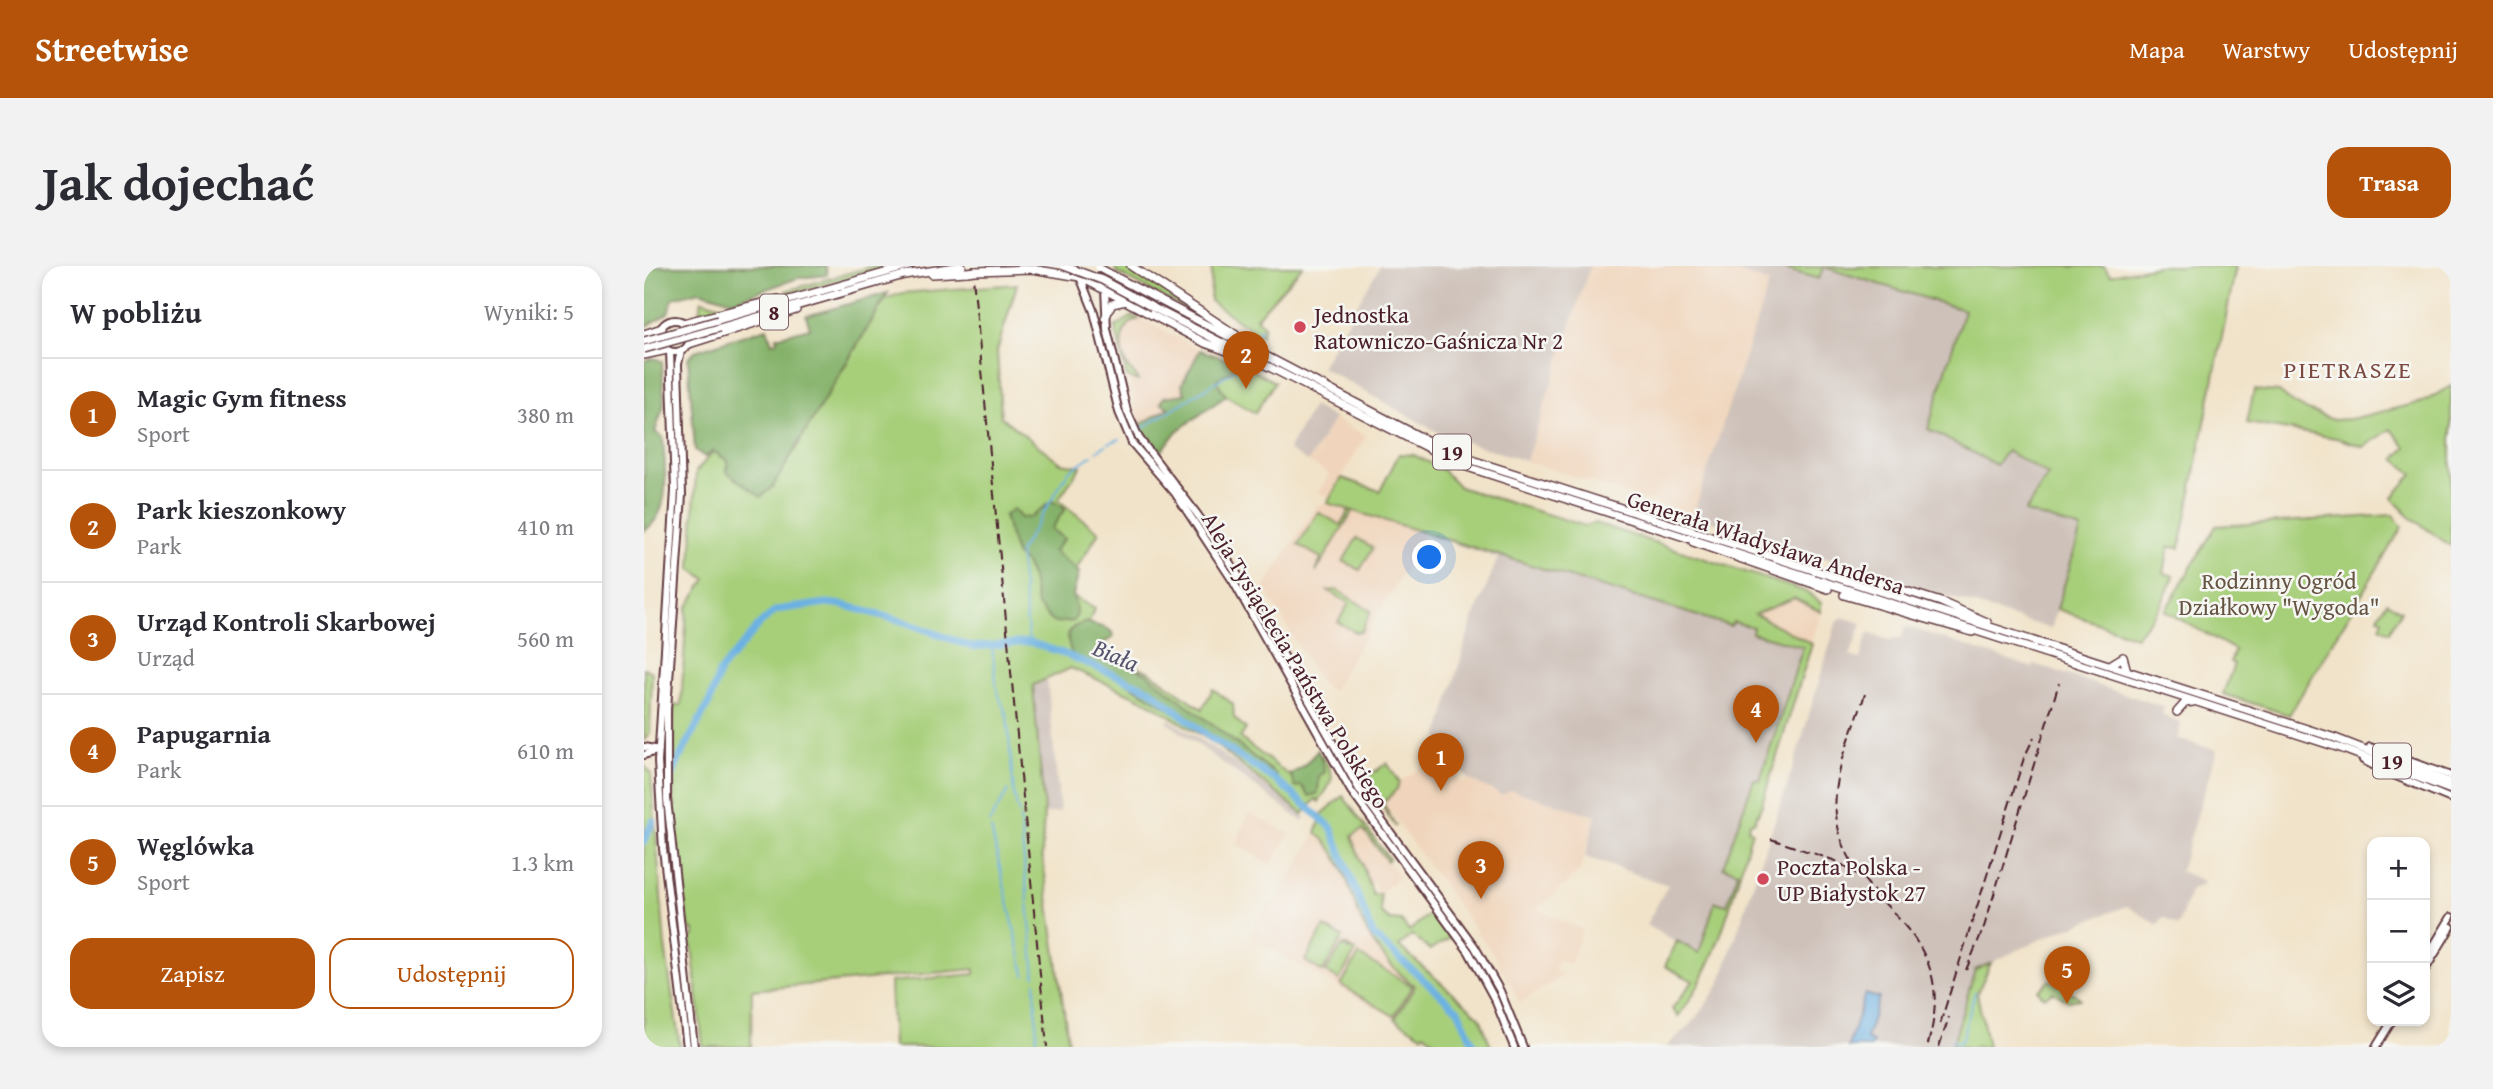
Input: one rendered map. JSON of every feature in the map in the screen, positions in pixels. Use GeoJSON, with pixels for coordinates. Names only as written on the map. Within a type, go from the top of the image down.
{"type":"FeatureCollection","features":[{"type":"Feature","properties":{"kind":"highway","name":"8"},"geometry":{"type":"LineString","coordinates":[[644,341],[829,296],[883,277],[900,266]]}},
{"type":"Feature","properties":{"kind":"highway"},"geometry":{"type":"LineString","coordinates":[[883,277],[909,266]]}},
{"type":"Feature","properties":{"kind":"highway","name":"Generała Władysława Andersa"},"geometry":{"type":"LineString","coordinates":[[1064,266],[1097,269],[1155,303],[1461,465],[1673,527],[2005,635],[2109,665],[2123,657],[2127,671],[2335,738]]}},
{"type":"Feature","properties":{"kind":"highway"},"geometry":{"type":"LineString","coordinates":[[1077,266],[1080,277]]}},
{"type":"Feature","properties":{"kind":"highway","name":"19"},"geometry":{"type":"LineString","coordinates":[[1105,289],[1205,343],[1227,351],[1236,346],[1236,335],[1131,266]]}},
{"type":"Feature","properties":{"kind":"highway","name":"8"},"geometry":{"type":"LineString","coordinates":[[644,349],[820,291],[883,277],[968,270],[1032,269],[1080,277],[1105,289]]}},
{"type":"Feature","properties":{"kind":"highway"},"geometry":{"type":"LineString","coordinates":[[1097,269],[1105,289]]}},
{"type":"Feature","properties":{"kind":"highway"},"geometry":{"type":"LineString","coordinates":[[684,323],[763,302],[820,291]]}},
{"type":"Feature","properties":{"kind":"highway"},"geometry":{"type":"LineString","coordinates":[[689,344],[768,321],[829,296]]}},
{"type":"Feature","properties":{"kind":"highway"},"geometry":{"type":"LineString","coordinates":[[1105,318],[1112,304],[1126,301]]}},
{"type":"Feature","properties":{"kind":"highway"},"geometry":{"type":"LineString","coordinates":[[644,334],[662,328]]}},
{"type":"Feature","properties":{"kind":"highway"},"geometry":{"type":"LineString","coordinates":[[644,355],[668,351]]}},
{"type":"Feature","properties":{"kind":"highway"},"geometry":{"type":"LineString","coordinates":[[1673,527],[1701,529]]}},
{"type":"Feature","properties":{"kind":"highway"},"geometry":{"type":"LineString","coordinates":[[1673,527],[1717,553],[1828,589]]}},
{"type":"Feature","properties":{"kind":"highway"},"geometry":{"type":"LineString","coordinates":[[1852,574],[1950,605],[2005,635]]}},
{"type":"Feature","properties":{"kind":"highway"},"geometry":{"type":"LineString","coordinates":[[1844,595],[1937,624],[2005,635]]}},
{"type":"Feature","properties":{"kind":"highway","name":"Generała Władysława Andersa"},"geometry":{"type":"LineString","coordinates":[[2005,635],[2343,749],[2451,790]]}},
{"type":"Feature","properties":{"kind":"highway"},"geometry":{"type":"LineString","coordinates":[[2171,693],[2177,712],[2185,704],[2196,701]]}},
{"type":"Feature","properties":{"kind":"highway"},"geometry":{"type":"LineString","coordinates":[[2335,738],[2370,747]]}},
{"type":"Feature","properties":{"kind":"highway","name":"19"},"geometry":{"type":"LineString","coordinates":[[2335,738],[2451,783]]}},
{"type":"Feature","properties":{"kind":"highway"},"geometry":{"type":"LineString","coordinates":[[2343,749],[2363,760]]}},
{"type":"Feature","properties":{"kind":"main road","name":"Aleja Tysiąclecia Państwa Polskiego"},"geometry":{"type":"LineString","coordinates":[[1080,277],[1096,321],[1129,436],[1145,462],[1175,493],[1236,580]]}},
{"type":"Feature","properties":{"kind":"main road","name":"Aleja Tysiąclecia Państwa Polskiego"},"geometry":{"type":"LineString","coordinates":[[1105,289],[1105,318],[1128,411],[1139,438],[1197,514],[1314,718],[1351,791],[1473,958],[1495,1000],[1514,1047]]}},
{"type":"Feature","properties":{"kind":"main road"},"geometry":{"type":"LineString","coordinates":[[1096,321],[1100,317],[1105,318]]}},
{"type":"Feature","properties":{"kind":"main road"},"geometry":{"type":"LineString","coordinates":[[662,750],[682,495],[678,363],[681,351],[689,344],[690,332],[684,323],[671,321],[662,328],[660,340],[668,351],[675,490],[662,750],[667,849],[687,1047]]}},
{"type":"Feature","properties":{"kind":"main road"},"geometry":{"type":"LineString","coordinates":[[668,351],[681,351]]}},
{"type":"Feature","properties":{"kind":"main road","name":"Aleja Tysiąclecia Państwa Polskiego"},"geometry":{"type":"LineString","coordinates":[[1314,718],[1358,787],[1475,947],[1500,991],[1523,1047]]}},
{"type":"Feature","properties":{"kind":"main road"},"geometry":{"type":"LineString","coordinates":[[644,747],[662,750]]}},
{"type":"Feature","properties":{"kind":"main road"},"geometry":{"type":"LineString","coordinates":[[2370,747],[2451,776]]}},
{"type":"Feature","properties":{"kind":"main road"},"geometry":{"type":"LineString","coordinates":[[644,755],[662,750]]}},
{"type":"Feature","properties":{"kind":"main road"},"geometry":{"type":"LineString","coordinates":[[2363,760],[2451,799]]}},
{"type":"Feature","properties":{"kind":"main road"},"geometry":{"type":"LineString","coordinates":[[1388,842],[1390,837],[1395,838]]}},
{"type":"Feature","properties":{"kind":"main road"},"geometry":{"type":"LineString","coordinates":[[667,849],[694,1047]]}},
{"type":"Feature","properties":{"kind":"main road"},"geometry":{"type":"LineString","coordinates":[[2430,952],[2451,918]]}},
{"type":"Feature","properties":{"kind":"main road"},"geometry":{"type":"LineString","coordinates":[[2429,963],[2451,927]]}},
{"type":"Feature","properties":{"kind":"main road"},"geometry":{"type":"LineString","coordinates":[[2376,1047],[2389,1026]]}},
{"type":"Feature","properties":{"kind":"shaded area"},"geometry":{"type":"Polygon","coordinates":[[[1380,266],[1590,266],[1526,461],[1441,434],[1321,367],[1380,266]]]}},
{"type":"Feature","properties":{"kind":"shaded area"},"geometry":{"type":"Polygon","coordinates":[[[1590,266],[1720,266],[1770,282],[1693,515],[1526,461],[1590,266]]]}},
{"type":"Feature","properties":{"kind":"shaded area"},"geometry":{"type":"Polygon","coordinates":[[[1720,266],[1777,266],[1819,279],[1822,268],[1964,310],[1928,429],[1995,465],[2006,451],[2048,475],[2081,529],[2051,629],[1693,515],[1769,283],[1720,266]]]}},
{"type":"Feature","properties":{"kind":"shaded area"},"geometry":{"type":"Polygon","coordinates":[[[1136,316],[1200,350],[1182,383],[1185,394],[1164,397],[1161,403],[1169,407],[1140,424],[1121,348],[1127,323],[1136,316]]]}},
{"type":"Feature","properties":{"kind":"shaded area"},"geometry":{"type":"Polygon","coordinates":[[[1313,406],[1334,418],[1308,462],[1288,450],[1313,406]]]}},
{"type":"Feature","properties":{"kind":"shaded area"},"geometry":{"type":"Polygon","coordinates":[[[1334,418],[1366,436],[1330,497],[1318,493],[1329,474],[1308,462],[1334,418]]]}},
{"type":"Feature","properties":{"kind":"shaded area"},"geometry":{"type":"Polygon","coordinates":[[[1327,503],[1427,532],[1332,691],[1321,684],[1264,588],[1315,507],[1327,503]]]}},
{"type":"Feature","properties":{"kind":"shaded area"},"geometry":{"type":"Polygon","coordinates":[[[1427,532],[1731,626],[1732,622],[1754,628],[1753,633],[1803,646],[1760,781],[1754,780],[1723,867],[1738,872],[1726,906],[1714,902],[1699,954],[1646,925],[1668,885],[1585,857],[1596,816],[1511,790],[1502,795],[1468,779],[1438,737],[1470,627],[1498,558],[1425,535],[1427,532]]]}},
{"type":"Feature","properties":{"kind":"shaded area"},"geometry":{"type":"Polygon","coordinates":[[[1794,598],[1821,612],[1811,643],[1754,614],[1794,598]]]}},
{"type":"Feature","properties":{"kind":"shaded area"},"geometry":{"type":"Polygon","coordinates":[[[1842,617],[1862,623],[1850,656],[1860,659],[1868,633],[1892,641],[1893,637],[1901,639],[1905,626],[2033,668],[2034,664],[2164,707],[2162,715],[2181,724],[2177,739],[2217,750],[2180,871],[2204,881],[2202,885],[2191,889],[2178,926],[2163,917],[2158,925],[2127,906],[2057,932],[1988,964],[1959,1047],[1666,1047],[1696,1019],[1720,983],[1797,755],[1836,624],[1842,617]]]}},
{"type":"Feature","properties":{"kind":"shaded area"},"geometry":{"type":"Polygon","coordinates":[[[1047,678],[1060,812],[1044,814],[1033,684],[1047,678]]]}},
{"type":"Feature","properties":{"kind":"shaded area"},"geometry":{"type":"Polygon","coordinates":[[[1169,719],[1238,765],[1306,817],[1302,821],[1167,722],[1169,719]]]}},
{"type":"Feature","properties":{"kind":"shaded area"},"geometry":{"type":"Polygon","coordinates":[[[1440,756],[1462,783],[1468,779],[1502,795],[1511,789],[1597,816],[1579,872],[1537,909],[1582,930],[1570,964],[1559,960],[1554,970],[1563,975],[1520,1003],[1494,955],[1383,803],[1397,789],[1399,782],[1440,756]]]}},
{"type":"Feature","properties":{"kind":"shaded area"},"geometry":{"type":"Polygon","coordinates":[[[1249,813],[1290,834],[1271,865],[1236,844],[1249,813]]]}},
{"type":"Feature","properties":{"kind":"shaded area"},"geometry":{"type":"Polygon","coordinates":[[[1362,828],[1399,877],[1378,894],[1373,882],[1368,885],[1364,878],[1352,836],[1362,828]]]}},
{"type":"Feature","properties":{"kind":"shaded area"},"geometry":{"type":"Polygon","coordinates":[[[1316,833],[1331,843],[1364,925],[1379,951],[1415,987],[1395,1019],[1253,939],[1255,936],[1249,933],[1269,902],[1274,904],[1316,833]]]}},
{"type":"Feature","properties":{"kind":"green space"},"geometry":{"type":"Polygon","coordinates":[[[644,266],[826,266],[827,275],[798,278],[732,301],[700,291],[673,298],[668,313],[644,328],[644,266]]]}},
{"type":"Feature","properties":{"kind":"green space"},"geometry":{"type":"Polygon","coordinates":[[[873,266],[890,266],[788,295],[786,291],[873,266]]]}},
{"type":"Feature","properties":{"kind":"green space"},"geometry":{"type":"Polygon","coordinates":[[[1115,266],[1126,266],[1223,329],[1117,273],[1115,266]]]}},
{"type":"Feature","properties":{"kind":"green space"},"geometry":{"type":"Polygon","coordinates":[[[1212,266],[1303,266],[1256,318],[1264,326],[1261,336],[1210,301],[1212,266]]]}},
{"type":"Feature","properties":{"kind":"green space"},"geometry":{"type":"Polygon","coordinates":[[[2104,266],[2110,275],[2157,266],[2236,266],[2180,548],[2169,547],[2164,573],[2174,576],[2160,607],[2136,637],[2057,609],[2081,529],[2025,512],[2048,475],[2007,451],[1996,465],[1928,429],[1964,310],[1823,267],[1819,279],[1778,267],[2104,266]]]}},
{"type":"Feature","properties":{"kind":"green space"},"geometry":{"type":"Polygon","coordinates":[[[1017,284],[997,351],[1001,417],[1061,463],[1081,466],[1058,500],[1099,532],[1063,591],[1095,609],[1080,640],[1150,672],[1202,709],[1213,689],[1233,704],[1234,718],[1246,729],[1240,738],[1294,779],[1321,755],[1332,774],[1330,783],[1319,802],[1316,799],[1303,814],[1212,742],[1146,701],[1071,668],[1033,685],[1044,810],[1042,854],[1069,1047],[893,1047],[890,982],[975,974],[975,969],[752,990],[751,1047],[703,1047],[691,937],[694,936],[694,930],[690,930],[680,882],[673,783],[674,705],[681,705],[687,608],[706,579],[691,569],[696,472],[713,451],[728,461],[727,472],[773,486],[885,299],[902,293],[1017,284]]]}},
{"type":"Feature","properties":{"kind":"green space"},"geometry":{"type":"Polygon","coordinates":[[[780,293],[782,296],[698,316],[702,300],[726,307],[780,293]]]}},
{"type":"Feature","properties":{"kind":"green space"},"geometry":{"type":"Polygon","coordinates":[[[888,293],[773,486],[761,497],[727,472],[728,461],[713,451],[705,457],[695,450],[688,358],[695,351],[767,328],[772,343],[777,341],[776,337],[810,328],[806,316],[888,293]]]}},
{"type":"Feature","properties":{"kind":"green space"},"geometry":{"type":"Polygon","coordinates":[[[1133,316],[1139,319],[1133,321],[1125,330],[1122,349],[1126,365],[1138,381],[1127,377],[1115,327],[1133,316]]]}},
{"type":"Feature","properties":{"kind":"green space"},"geometry":{"type":"Polygon","coordinates":[[[1200,350],[1241,364],[1216,380],[1226,396],[1177,431],[1158,456],[1139,425],[1169,408],[1161,403],[1164,397],[1185,394],[1182,384],[1200,350]]]}},
{"type":"Feature","properties":{"kind":"green space"},"geometry":{"type":"Polygon","coordinates":[[[653,358],[662,361],[664,405],[655,432],[663,437],[665,488],[660,512],[644,531],[644,361],[653,358]]]}},
{"type":"Feature","properties":{"kind":"green space"},"geometry":{"type":"Polygon","coordinates":[[[1241,364],[1275,382],[1255,413],[1226,396],[1216,380],[1241,364]]]}},
{"type":"Feature","properties":{"kind":"green space"},"geometry":{"type":"Polygon","coordinates":[[[2451,386],[2451,546],[2411,518],[2392,498],[2413,474],[2395,459],[2406,447],[2391,429],[2364,447],[2336,438],[2247,423],[2254,390],[2279,392],[2295,405],[2333,420],[2351,419],[2423,402],[2451,386]]]}},
{"type":"Feature","properties":{"kind":"green space"},"geometry":{"type":"Polygon","coordinates":[[[1399,454],[1414,455],[1442,469],[1459,487],[1585,526],[1595,523],[1807,592],[1821,603],[1821,612],[1794,598],[1755,614],[1812,644],[1761,807],[1754,822],[1750,822],[1748,829],[1752,831],[1714,952],[1692,997],[1678,1016],[1672,1009],[1693,981],[1665,966],[1677,941],[1699,953],[1715,902],[1727,905],[1738,872],[1723,867],[1754,779],[1760,780],[1803,647],[1752,633],[1753,627],[1733,622],[1731,626],[1327,503],[1342,478],[1380,491],[1399,454]]]}},
{"type":"Feature","properties":{"kind":"green space"},"geometry":{"type":"Polygon","coordinates":[[[1052,501],[1065,509],[1051,529],[1064,539],[1054,551],[1079,572],[1073,595],[1077,614],[1074,621],[1054,623],[1037,605],[1032,578],[1025,563],[1016,555],[1004,516],[1013,509],[1021,518],[1031,517],[1052,501]]]}},
{"type":"Feature","properties":{"kind":"green space"},"geometry":{"type":"Polygon","coordinates":[[[1349,510],[1352,512],[1316,572],[1321,558],[1298,545],[1318,512],[1341,525],[1349,510]]]}},
{"type":"Feature","properties":{"kind":"green space","name":"Rodzinny Ogród Działkowy \"Wygoda\""},"geometry":{"type":"Polygon","coordinates":[[[2393,515],[2402,527],[2289,715],[2223,694],[2234,664],[2230,662],[2235,650],[2165,611],[2216,526],[2393,515]]]}},
{"type":"Feature","properties":{"kind":"green space"},"geometry":{"type":"Polygon","coordinates":[[[1357,538],[1373,548],[1360,570],[1343,561],[1357,538]]]}},
{"type":"Feature","properties":{"kind":"green space"},"geometry":{"type":"Polygon","coordinates":[[[1337,590],[1371,611],[1361,632],[1355,632],[1338,622],[1349,603],[1328,591],[1337,590]]]}},
{"type":"Feature","properties":{"kind":"green space"},"geometry":{"type":"Polygon","coordinates":[[[2387,602],[2401,611],[2389,632],[2380,627],[2383,620],[2378,617],[2387,602]]]}},
{"type":"Feature","properties":{"kind":"green space"},"geometry":{"type":"Polygon","coordinates":[[[1088,622],[1110,630],[1114,637],[1100,645],[1101,649],[1146,673],[1277,775],[1276,783],[1170,709],[1107,671],[1073,657],[1068,633],[1074,627],[1088,622]]]}},
{"type":"Feature","properties":{"kind":"green space"},"geometry":{"type":"Polygon","coordinates":[[[644,668],[652,672],[650,733],[644,741],[644,668]]]}},
{"type":"Feature","properties":{"kind":"green space"},"geometry":{"type":"Polygon","coordinates":[[[1318,750],[1325,772],[1319,777],[1318,793],[1309,796],[1302,786],[1295,787],[1291,774],[1303,767],[1318,750]]]}},
{"type":"Feature","properties":{"kind":"green space"},"geometry":{"type":"Polygon","coordinates":[[[1387,763],[1399,782],[1397,789],[1383,803],[1396,827],[1364,780],[1387,763]]]}},
{"type":"Feature","properties":{"kind":"green space"},"geometry":{"type":"Polygon","coordinates":[[[644,765],[651,774],[665,946],[680,1047],[644,1047],[644,765]]]}},
{"type":"Feature","properties":{"kind":"green space"},"geometry":{"type":"Polygon","coordinates":[[[1343,796],[1389,859],[1387,861],[1363,829],[1352,836],[1373,895],[1380,894],[1381,913],[1390,920],[1401,921],[1409,931],[1427,916],[1433,915],[1450,938],[1430,950],[1412,935],[1399,946],[1480,1017],[1491,1047],[1442,1047],[1424,1033],[1422,1035],[1395,1019],[1415,986],[1393,967],[1373,942],[1333,851],[1316,833],[1322,814],[1343,796]]]}},
{"type":"Feature","properties":{"kind":"green space"},"geometry":{"type":"Polygon","coordinates":[[[1324,927],[1343,937],[1323,972],[1305,961],[1324,927]]]}},
{"type":"Feature","properties":{"kind":"green space"},"geometry":{"type":"Polygon","coordinates":[[[1343,944],[1356,951],[1339,980],[1326,972],[1342,946],[1352,951],[1343,944]]]}},
{"type":"Feature","properties":{"kind":"green space"},"geometry":{"type":"Polygon","coordinates":[[[1359,955],[1412,986],[1394,1016],[1341,985],[1359,955]]]}},
{"type":"Feature","properties":{"kind":"green space"},"geometry":{"type":"Polygon","coordinates":[[[1991,963],[1977,993],[1988,1047],[1952,1047],[1975,970],[1991,963]]]}},
{"type":"Feature","properties":{"kind":"green space"},"geometry":{"type":"Polygon","coordinates":[[[2050,980],[2080,999],[2068,1001],[2053,992],[2044,997],[2038,991],[2050,980]]]}},
{"type":"Feature","properties":{"kind":"water"},"geometry":{"type":"Polygon","coordinates":[[[1865,994],[1879,998],[1866,1039],[1873,1042],[1871,1047],[1848,1047],[1865,994]]]}},
{"type":"Feature","properties":{"kind":"waterway"},"geometry":{"type":"LineString","coordinates":[[1254,339],[1261,328]]}},
{"type":"Feature","properties":{"kind":"waterway"},"geometry":{"type":"LineString","coordinates":[[1141,429],[1241,366]]}},
{"type":"Feature","properties":{"kind":"waterway"},"geometry":{"type":"LineString","coordinates":[[1109,443],[1120,439]]}},
{"type":"Feature","properties":{"kind":"waterway"},"geometry":{"type":"LineString","coordinates":[[1097,451],[1106,445]]}},
{"type":"Feature","properties":{"kind":"waterway"},"geometry":{"type":"LineString","coordinates":[[1029,642],[1019,553],[1069,471],[1092,455]]}},
{"type":"Feature","properties":{"kind":"waterway","name":"Biała"},"geometry":{"type":"LineString","coordinates":[[673,775],[709,703],[720,671],[759,625],[776,610],[827,603],[843,605],[905,622],[972,647],[1029,642],[1060,652],[1151,690],[1209,737],[1277,781],[1331,827],[1373,935],[1458,1010],[1475,1047]]}},
{"type":"Feature","properties":{"kind":"waterway"},"geometry":{"type":"LineString","coordinates":[[992,647],[997,691],[1007,716],[1014,795],[1019,814]]}},
{"type":"Feature","properties":{"kind":"waterway"},"geometry":{"type":"LineString","coordinates":[[989,823],[1008,791]]}},
{"type":"Feature","properties":{"kind":"waterway"},"geometry":{"type":"LineString","coordinates":[[1020,818],[1035,976]]}},
{"type":"Feature","properties":{"kind":"waterway","name":"Biała"},"geometry":{"type":"LineString","coordinates":[[644,842],[653,821]]}},
{"type":"Feature","properties":{"kind":"waterway"},"geometry":{"type":"LineString","coordinates":[[991,829],[1025,975]]}},
{"type":"Feature","properties":{"kind":"waterway"},"geometry":{"type":"LineString","coordinates":[[1035,982],[1037,1047]]}},
{"type":"Feature","properties":{"kind":"waterway"},"geometry":{"type":"LineString","coordinates":[[1952,1040],[1957,1044],[1962,1040],[1975,992]]}},
{"type":"Feature","properties":{"kind":"railway"},"geometry":{"type":"LineString","coordinates":[[972,266],[1047,1047]]}},
{"type":"Feature","properties":{"kind":"railway"},"geometry":{"type":"LineString","coordinates":[[1966,970],[1984,927],[2059,683]]}},
{"type":"Feature","properties":{"kind":"railway"},"geometry":{"type":"LineString","coordinates":[[1865,694],[1840,768],[1836,814],[1844,847],[1860,874],[1918,944],[1931,971],[1935,1005],[1927,1047]]}},
{"type":"Feature","properties":{"kind":"railway"},"geometry":{"type":"LineString","coordinates":[[1940,1024],[2024,758],[2034,737]]}},
{"type":"Feature","properties":{"kind":"railway"},"geometry":{"type":"LineString","coordinates":[[1771,839],[1836,861],[1858,875]]}},
{"type":"Feature","properties":{"kind":"railway"},"geometry":{"type":"LineString","coordinates":[[1939,1047],[1949,1017]]}},
{"type":"Feature","properties":{"kind":"place","name":"Jednostka Ratowniczo-Gaśnicza Nr 2"},"geometry":{"type":"Point","coordinates":[1300,327]}},
{"type":"Feature","properties":{"kind":"place","name":"Park kieszonkowy"},"geometry":{"type":"Point","coordinates":[1246,389]}},
{"type":"Feature","properties":{"kind":"place","name":"Papugarnia"},"geometry":{"type":"Point","coordinates":[1756,743]}},
{"type":"Feature","properties":{"kind":"place","name":"Magic Gym fitness"},"geometry":{"type":"Point","coordinates":[1441,791]}},
{"type":"Feature","properties":{"kind":"place","name":"Poczta Polska - UP Białystok 27"},"geometry":{"type":"Point","coordinates":[1763,879]}},
{"type":"Feature","properties":{"kind":"place","name":"Urząd Kontroli Skarbowej"},"geometry":{"type":"Point","coordinates":[1481,899]}},
{"type":"Feature","properties":{"kind":"place","name":"Węglówka"},"geometry":{"type":"Point","coordinates":[2067,1004]}},
{"type":"Feature","properties":{"kind":"district","name":"PIETRASZE"},"geometry":{"type":"Point","coordinates":[2348,369]}}]}
